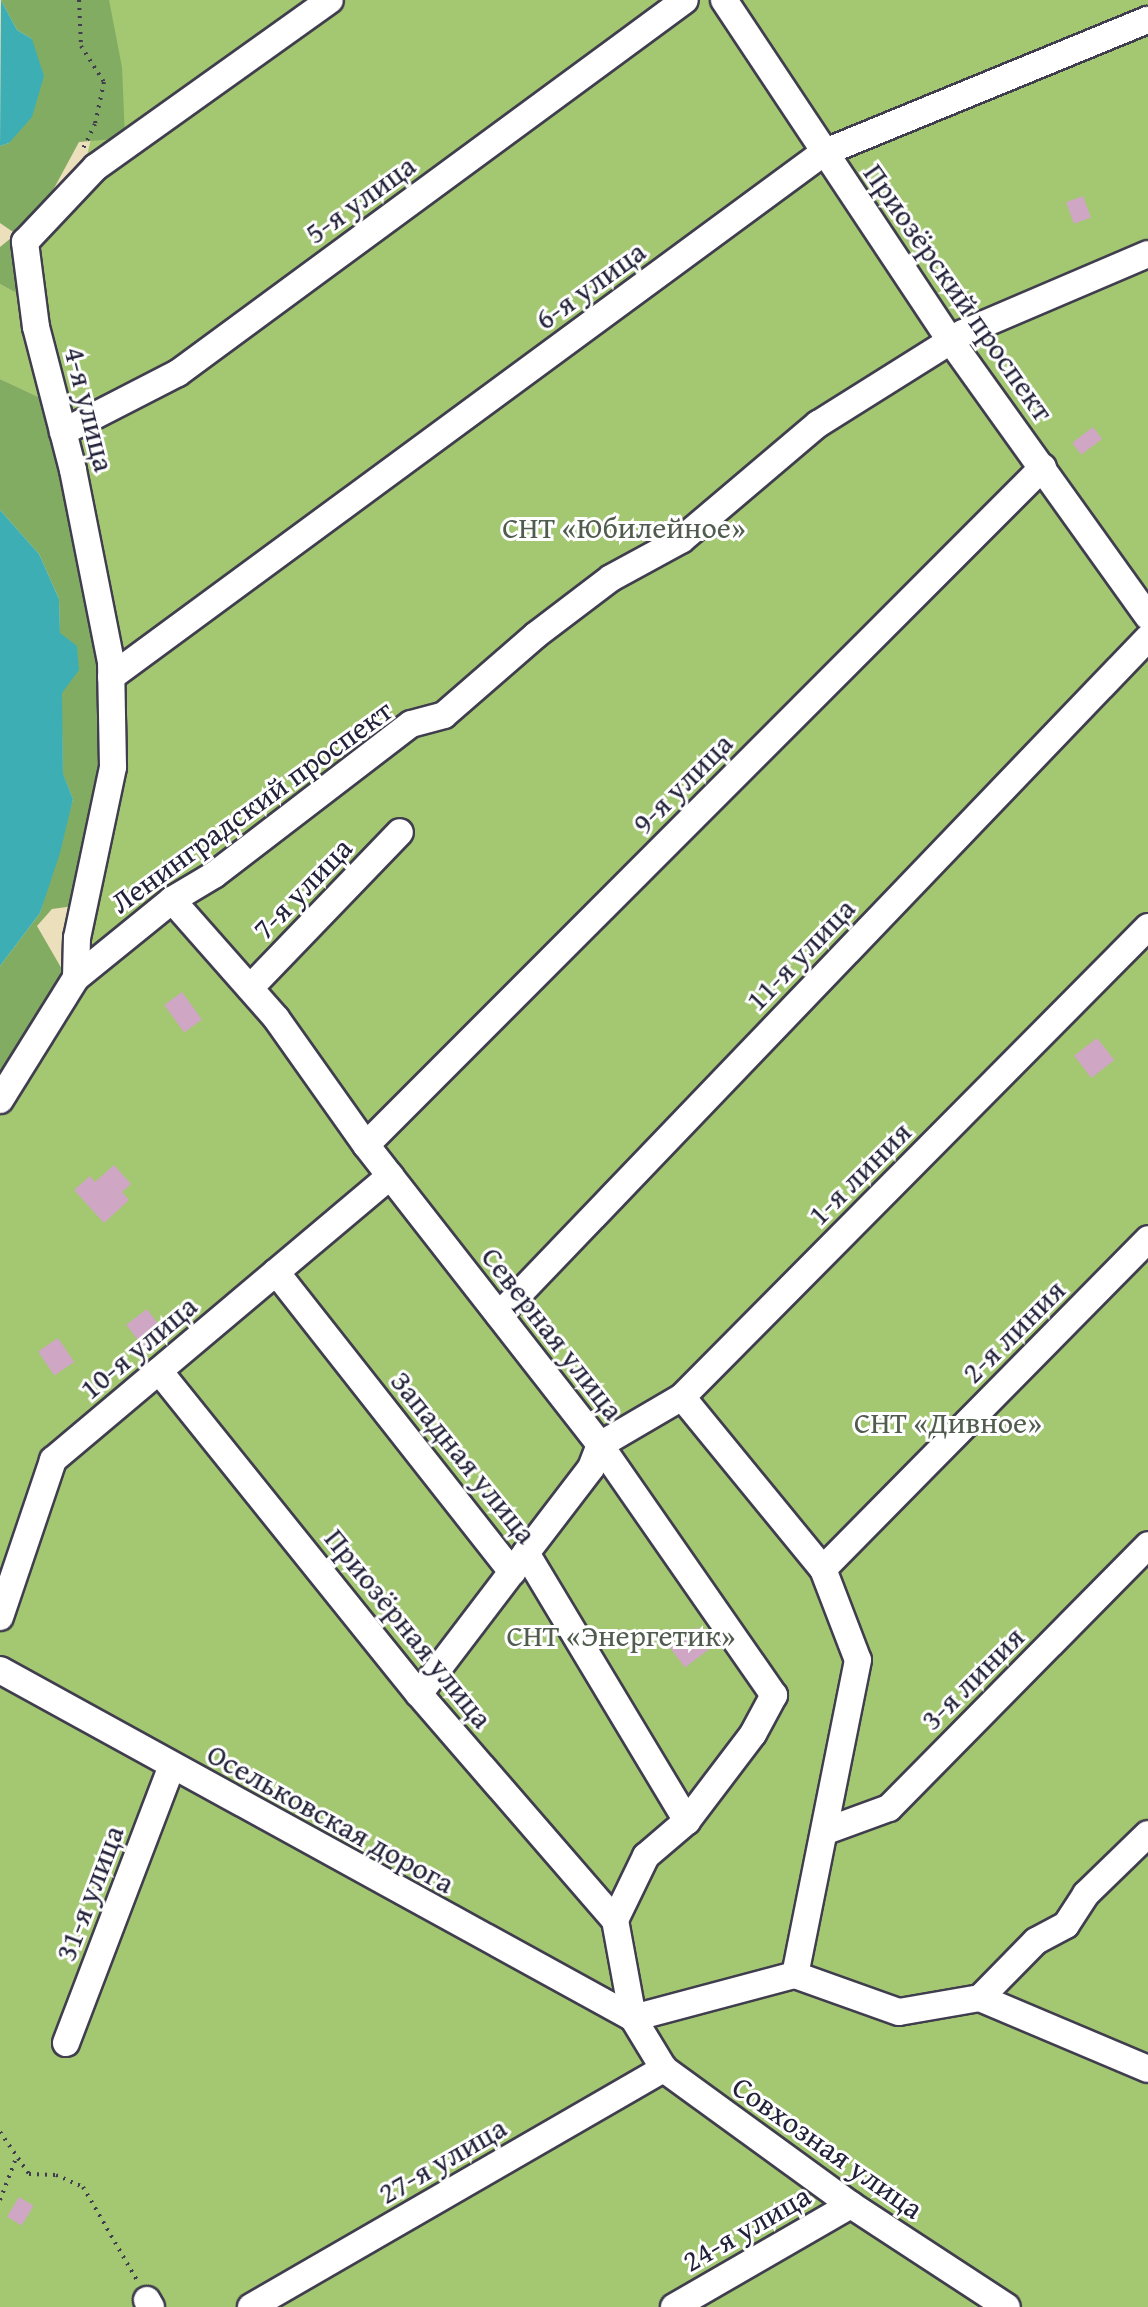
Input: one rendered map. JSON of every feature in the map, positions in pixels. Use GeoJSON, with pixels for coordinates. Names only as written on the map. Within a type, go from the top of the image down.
{"type":"FeatureCollection","features":[{"type":"Feature","properties":{"kind":"street","name":"4-я улица"},"geometry":{"type":"LineString","coordinates":[[76,978],[77,938],[113,767],[111,677],[96,573],[36,327],[25,242],[79,182],[330,0]]}},
{"type":"Feature","properties":{"kind":"street","name":"5-я улица"},"geometry":{"type":"LineString","coordinates":[[63,432],[178,373],[685,0]]}},
{"type":"Feature","properties":{"kind":"street","name":"Приозёрский проспект"},"geometry":{"type":"LineString","coordinates":[[724,0],[950,340],[1148,617]]}},
{"type":"Feature","properties":{"kind":"street","name":"6-я улица"},"geometry":{"type":"LineString","coordinates":[[111,677],[823,153],[1148,20]]}},
{"type":"Feature","properties":{"kind":"street","name":"Ленинградский проспект"},"geometry":{"type":"LineString","coordinates":[[0,1100],[76,978],[172,900],[214,875],[411,724],[444,715],[536,635],[611,578],[681,540],[818,424],[950,340],[1148,254]]}},
{"type":"Feature","properties":{"kind":"street","name":"9-я улица"},"geometry":{"type":"LineString","coordinates":[[366,1145],[1043,467]]}},
{"type":"Feature","properties":{"kind":"street","name":"11-я улица"},"geometry":{"type":"LineString","coordinates":[[499,1315],[1148,638]]}},
{"type":"Feature","properties":{"kind":"street","name":"7-я улица"},"geometry":{"type":"LineString","coordinates":[[250,988],[400,832]]}},
{"type":"Feature","properties":{"kind":"street","name":"Северная улица"},"geometry":{"type":"LineString","coordinates":[[172,900],[250,988],[366,1145],[600,1445],[774,1695],[753,1734],[687,1821]]}},
{"type":"Feature","properties":{"kind":"street","name":"1-я линия"},"geometry":{"type":"LineString","coordinates":[[600,1445],[682,1397],[1148,927]]}},
{"type":"Feature","properties":{"kind":"street","name":"10-я улица"},"geometry":{"type":"LineString","coordinates":[[0,1617],[53,1460],[390,1176]]}},
{"type":"Feature","properties":{"kind":"street","name":"2-я линия"},"geometry":{"type":"LineString","coordinates":[[823,1569],[1148,1239]]}},
{"type":"Feature","properties":{"kind":"street","name":"Западная улица"},"geometry":{"type":"LineString","coordinates":[[276,1272],[519,1563],[687,1821]]}},
{"type":"Feature","properties":{"kind":"street","name":"Приозёрная улица"},"geometry":{"type":"LineString","coordinates":[[159,1371],[419,1694],[615,1920]]}},
{"type":"Feature","properties":{"kind":"street"},"geometry":{"type":"LineString","coordinates":[[682,1397],[823,1569],[858,1660],[795,1975]]}},
{"type":"Feature","properties":{"kind":"street"},"geometry":{"type":"LineString","coordinates":[[419,1694],[591,1468],[600,1445]]}},
{"type":"Feature","properties":{"kind":"street","name":"3-я линия"},"geometry":{"type":"LineString","coordinates":[[826,1831],[889,1808],[1148,1545]]}},
{"type":"Feature","properties":{"kind":"street","name":"Осельковская дорога"},"geometry":{"type":"LineString","coordinates":[[0,1670],[633,2018]]}},
{"type":"Feature","properties":{"kind":"street","name":"31-я улица"},"geometry":{"type":"LineString","coordinates":[[66,2043],[172,1766]]}},
{"type":"Feature","properties":{"kind":"street"},"geometry":{"type":"LineString","coordinates":[[687,1821],[646,1856],[615,1920],[633,2018],[795,1975],[899,2012],[980,1998],[1148,2069]]}},
{"type":"Feature","properties":{"kind":"street"},"geometry":{"type":"LineString","coordinates":[[980,1998],[1036,1941],[1066,1925],[1086,1894],[1148,1834]]}},
{"type":"Feature","properties":{"kind":"street","name":"Совхозная улица"},"geometry":{"type":"LineString","coordinates":[[633,2018],[664,2069],[851,2205],[1007,2307]]}},
{"type":"Feature","properties":{"kind":"street","name":"27-я улица"},"geometry":{"type":"LineString","coordinates":[[251,2307],[664,2069]]}},
{"type":"Feature","properties":{"kind":"street","name":"24-я улица"},"geometry":{"type":"LineString","coordinates":[[674,2307],[851,2205]]}},
{"type":"Feature","properties":{"kind":"path"},"geometry":{"type":"LineString","coordinates":[[79,0],[81,46],[104,82],[95,124],[82,145],[79,182]]}},
{"type":"Feature","properties":{"kind":"path"},"geometry":{"type":"LineString","coordinates":[[0,2132],[15,2161],[29,2174],[56,2175],[83,2187],[149,2303]]}},
{"type":"Feature","properties":{"kind":"path"},"geometry":{"type":"LineString","coordinates":[[0,2200],[15,2161]]}},
{"type":"Feature","properties":{"kind":"green space"},"geometry":{"type":"Polygon","coordinates":[[[1,0],[109,0],[122,67],[125,138],[79,142],[52,192],[29,219],[20,295],[0,284],[0,247],[16,234],[0,223],[0,146],[9,143],[32,39],[17,30],[1,0]]]}},
{"type":"Feature","properties":{"kind":"green space","name":"СНТ «Юбилейное»"},"geometry":{"type":"Polygon","coordinates":[[[92,0],[1148,0],[1148,919],[692,1399],[1148,925],[1148,2307],[0,2307],[0,1107],[76,978],[113,767],[25,261],[84,169],[104,82],[92,0]]]}},
{"type":"Feature","properties":{"kind":"green space"},"geometry":{"type":"Polygon","coordinates":[[[0,284],[20,295],[47,401],[0,379],[0,284]]]}},
{"type":"Feature","properties":{"kind":"green space"},"geometry":{"type":"Polygon","coordinates":[[[0,379],[47,401],[112,647],[113,767],[74,906],[52,909],[37,926],[63,971],[61,980],[0,1073],[0,966],[40,913],[73,799],[63,775],[59,599],[39,554],[0,510],[0,379]]]}},
{"type":"Feature","properties":{"kind":"water"},"geometry":{"type":"Polygon","coordinates":[[[1,0],[17,30],[32,39],[44,76],[32,117],[9,143],[0,146],[1,0]]]}},
{"type":"Feature","properties":{"kind":"water"},"geometry":{"type":"Polygon","coordinates":[[[0,510],[39,554],[59,599],[60,633],[77,646],[79,670],[62,693],[63,774],[73,799],[60,853],[40,913],[0,966],[0,510]]]}},
{"type":"Feature","properties":{"kind":"building"},"geometry":{"type":"Polygon","coordinates":[[[1083,196],[1091,218],[1074,224],[1066,202],[1083,196]]]}},
{"type":"Feature","properties":{"kind":"building"},"geometry":{"type":"Polygon","coordinates":[[[1093,427],[1102,439],[1081,455],[1072,443],[1093,427]]]}},
{"type":"Feature","properties":{"kind":"building"},"geometry":{"type":"Polygon","coordinates":[[[182,992],[202,1020],[184,1032],[164,1005],[182,992]]]}},
{"type":"Feature","properties":{"kind":"building"},"geometry":{"type":"Polygon","coordinates":[[[1097,1038],[1114,1060],[1091,1078],[1074,1056],[1097,1038]]]}},
{"type":"Feature","properties":{"kind":"building"},"geometry":{"type":"Polygon","coordinates":[[[114,1165],[131,1184],[122,1192],[129,1200],[104,1223],[74,1190],[90,1176],[95,1182],[114,1165]]]}},
{"type":"Feature","properties":{"kind":"building"},"geometry":{"type":"Polygon","coordinates":[[[147,1309],[165,1333],[144,1349],[126,1325],[147,1309]]]}},
{"type":"Feature","properties":{"kind":"building"},"geometry":{"type":"Polygon","coordinates":[[[58,1338],[74,1362],[54,1375],[38,1351],[58,1338]]]}},
{"type":"Feature","properties":{"kind":"building"},"geometry":{"type":"Polygon","coordinates":[[[697,1627],[712,1647],[685,1667],[670,1647],[697,1627]]]}},
{"type":"Feature","properties":{"kind":"building"},"geometry":{"type":"Polygon","coordinates":[[[19,2197],[34,2206],[22,2225],[7,2217],[19,2197]]]}},
{"type":"Feature","properties":{"kind":"park label","name":"СНТ «Дивное»"},"geometry":{"type":"Point","coordinates":[948,1422]}},
{"type":"Feature","properties":{"kind":"park label","name":"СНТ «Энергетик»"},"geometry":{"type":"Point","coordinates":[621,1635]}}]}
